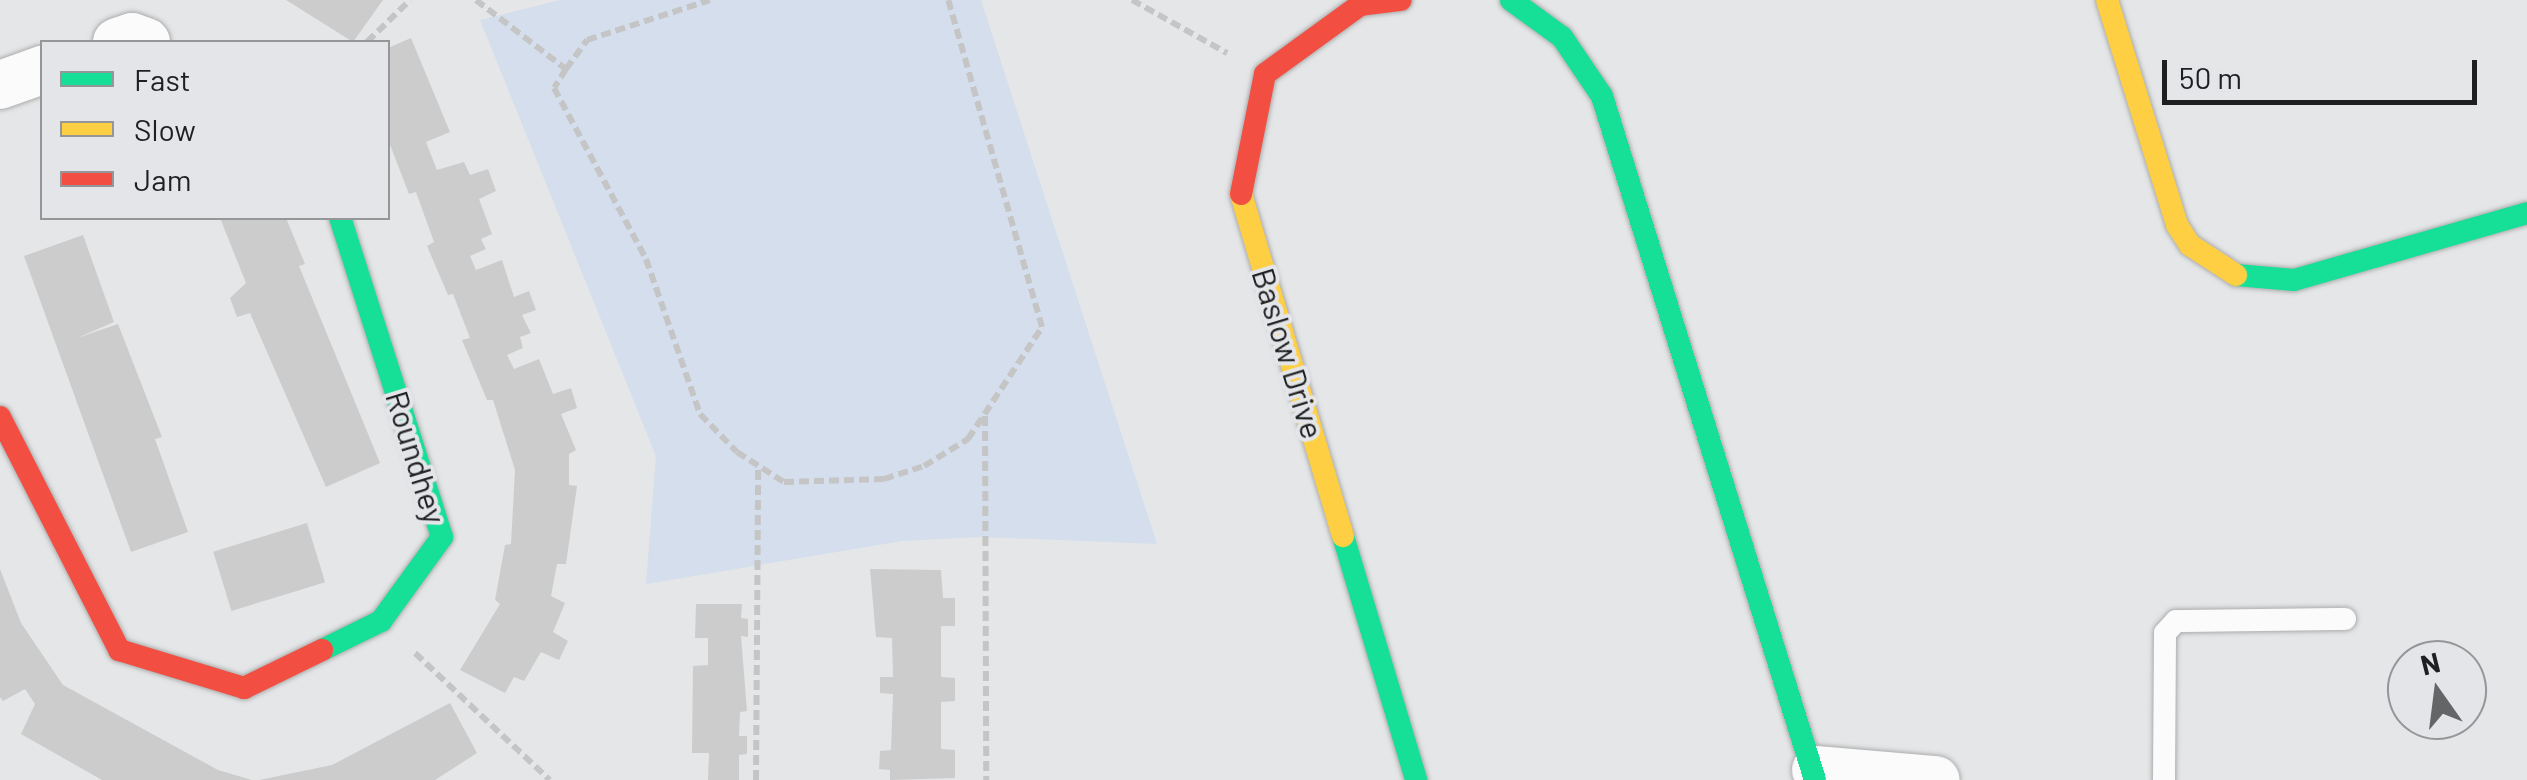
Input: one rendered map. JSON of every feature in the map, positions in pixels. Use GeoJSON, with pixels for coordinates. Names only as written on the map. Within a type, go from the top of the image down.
{"type":"FeatureCollection","features":[{"type":"Feature","properties":{"kind":"street"},"geometry":{"type":"LineString","coordinates":[[1266,74],[1360,6],[1401,0]]}},
{"type":"Feature","properties":{"kind":"street"},"geometry":{"type":"LineString","coordinates":[[1511,0],[1562,37],[1602,96],[1816,775],[1936,780]]}},
{"type":"Feature","properties":{"kind":"street"},"geometry":{"type":"LineString","coordinates":[[2107,0],[2177,225],[2190,245],[2224,271],[2248,280],[2294,280],[2527,212]]}},
{"type":"Feature","properties":{"kind":"street"},"geometry":{"type":"LineString","coordinates":[[0,86],[40,71]]}},
{"type":"Feature","properties":{"kind":"street","name":"Baslow Drive"},"geometry":{"type":"LineString","coordinates":[[1266,74],[1241,194],[1416,780]]}},
{"type":"Feature","properties":{"kind":"street","name":"Roundhey"},"geometry":{"type":"LineString","coordinates":[[0,418],[118,650],[244,688],[381,621],[442,536],[341,220]]}},
{"type":"Feature","properties":{"kind":"lane"},"geometry":{"type":"LineString","coordinates":[[2164,780],[2166,633],[2176,621],[2345,619]]}},
{"type":"Feature","properties":{"kind":"path"},"geometry":{"type":"LineString","coordinates":[[369,40],[410,0]]}},
{"type":"Feature","properties":{"kind":"path"},"geometry":{"type":"LineString","coordinates":[[476,0],[566,70]]}},
{"type":"Feature","properties":{"kind":"path"},"geometry":{"type":"LineString","coordinates":[[710,0],[587,40],[554,88],[646,259],[700,414],[758,466],[784,482],[884,479],[924,466],[968,438],[1042,327],[948,0]]}},
{"type":"Feature","properties":{"kind":"path"},"geometry":{"type":"LineString","coordinates":[[1132,0],[1266,74]]}},
{"type":"Feature","properties":{"kind":"path"},"geometry":{"type":"LineString","coordinates":[[985,413],[986,780]]}},
{"type":"Feature","properties":{"kind":"path"},"geometry":{"type":"LineString","coordinates":[[756,780],[758,466]]}},
{"type":"Feature","properties":{"kind":"path"},"geometry":{"type":"LineString","coordinates":[[381,621],[550,780]]}},
{"type":"Feature","properties":{"kind":"shaded area"},"geometry":{"type":"Polygon","coordinates":[[[560,0],[981,0],[1157,544],[982,537],[902,541],[646,584],[656,456],[480,20],[560,0]]]}},
{"type":"Feature","properties":{"kind":"building"},"geometry":{"type":"Polygon","coordinates":[[[286,0],[383,0],[354,40],[286,0]]]}},
{"type":"Feature","properties":{"kind":"building"},"geometry":{"type":"Polygon","coordinates":[[[411,38],[450,132],[426,142],[437,170],[464,162],[470,175],[488,169],[496,191],[479,199],[492,234],[481,239],[486,249],[470,256],[476,270],[502,260],[514,297],[529,291],[536,310],[522,315],[531,333],[520,337],[523,348],[507,355],[514,369],[539,359],[553,394],[571,388],[577,408],[561,414],[576,450],[569,454],[569,485],[577,486],[566,564],[557,564],[551,596],[565,603],[553,632],[568,641],[559,660],[541,652],[524,681],[514,677],[505,693],[460,670],[500,604],[495,600],[505,545],[511,544],[515,470],[493,400],[487,400],[462,340],[470,338],[453,294],[448,295],[427,246],[434,242],[416,192],[409,194],[390,145],[390,47],[411,38]]]}},
{"type":"Feature","properties":{"kind":"building"},"geometry":{"type":"Polygon","coordinates":[[[221,220],[287,220],[305,264],[299,266],[380,463],[326,487],[250,313],[237,317],[230,298],[246,283],[221,220]]]}},
{"type":"Feature","properties":{"kind":"building"},"geometry":{"type":"Polygon","coordinates":[[[83,235],[114,322],[77,338],[118,324],[162,437],[155,439],[188,532],[131,552],[24,256],[83,235]]]}},
{"type":"Feature","properties":{"kind":"building"},"geometry":{"type":"Polygon","coordinates":[[[307,523],[325,582],[231,611],[213,552],[307,523]]]}},
{"type":"Feature","properties":{"kind":"building"},"geometry":{"type":"Polygon","coordinates":[[[0,569],[21,623],[63,685],[218,770],[252,780],[102,780],[21,734],[35,704],[25,689],[3,701],[0,697],[0,569]]]}},
{"type":"Feature","properties":{"kind":"building"},"geometry":{"type":"Polygon","coordinates":[[[870,569],[941,570],[943,598],[955,598],[955,626],[941,626],[941,677],[955,678],[955,701],[941,702],[941,749],[955,750],[955,778],[890,780],[890,770],[879,769],[880,751],[891,750],[893,694],[880,693],[880,677],[893,677],[892,638],[876,637],[870,569]]]}},
{"type":"Feature","properties":{"kind":"building"},"geometry":{"type":"Polygon","coordinates":[[[696,604],[742,604],[741,618],[748,619],[748,637],[741,636],[747,711],[740,712],[739,736],[747,736],[747,754],[739,755],[739,780],[708,780],[709,753],[692,753],[693,666],[708,665],[708,638],[695,638],[696,604]]]}},
{"type":"Feature","properties":{"kind":"building"},"geometry":{"type":"Polygon","coordinates":[[[450,703],[477,753],[435,780],[259,780],[332,765],[450,703]]]}},
{"type":"Feature","properties":{"kind":"traffic: fast"},"geometry":{"type":"LineString","coordinates":[[1511,0],[1562,37],[1602,96],[1815,780]]}},
{"type":"Feature","properties":{"kind":"traffic: fast"},"geometry":{"type":"LineString","coordinates":[[2236,275],[2294,280],[2527,213]]}},
{"type":"Feature","properties":{"kind":"traffic: fast"},"geometry":{"type":"LineString","coordinates":[[322,650],[381,621],[442,537],[341,220]]}},
{"type":"Feature","properties":{"kind":"traffic: fast"},"geometry":{"type":"LineString","coordinates":[[1343,536],[1416,780]]}},
{"type":"Feature","properties":{"kind":"traffic: slow"},"geometry":{"type":"LineString","coordinates":[[2107,0],[2177,225],[2190,245],[2236,275]]}},
{"type":"Feature","properties":{"kind":"traffic: slow"},"geometry":{"type":"LineString","coordinates":[[1241,194],[1343,536]]}},
{"type":"Feature","properties":{"kind":"traffic: jam"},"geometry":{"type":"LineString","coordinates":[[1241,194],[1265,74],[1360,5],[1401,0]]}},
{"type":"Feature","properties":{"kind":"traffic: jam"},"geometry":{"type":"LineString","coordinates":[[0,417],[119,650],[244,688],[322,650]]}}]}
